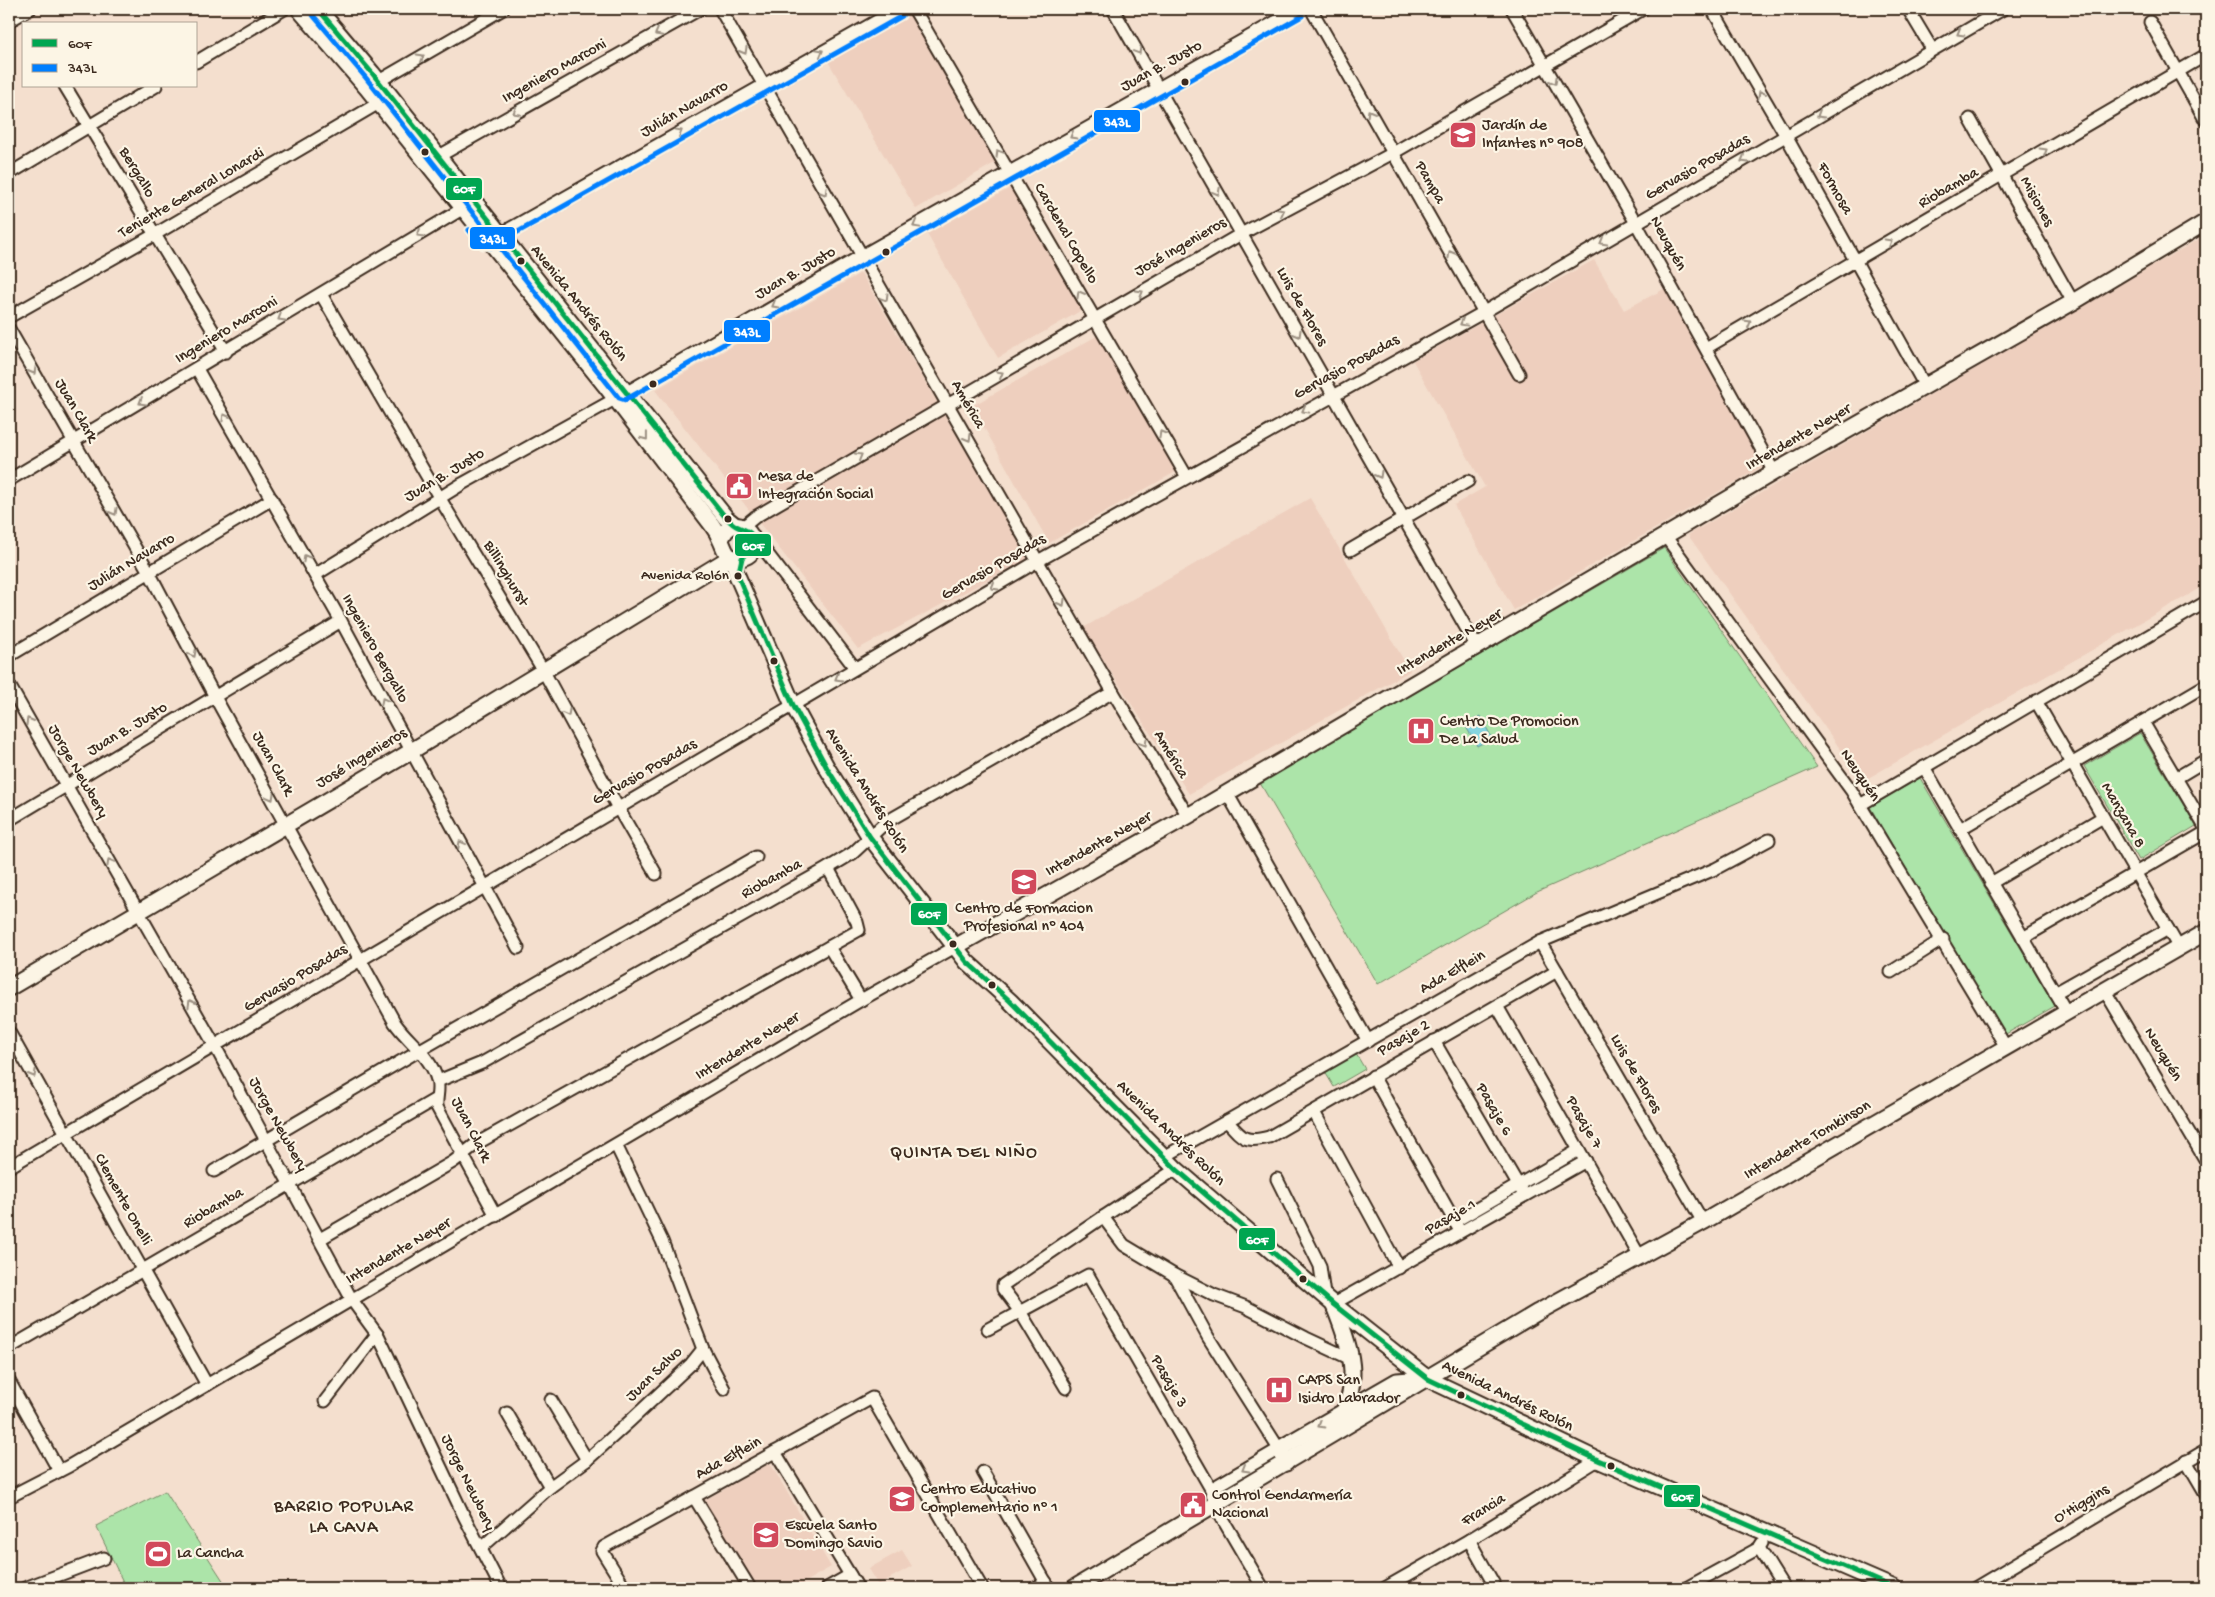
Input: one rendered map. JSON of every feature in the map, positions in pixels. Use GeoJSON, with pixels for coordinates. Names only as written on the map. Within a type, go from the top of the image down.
{"type":"FeatureCollection","features":[{"type":"Feature","properties":{"kind":"street"},"geometry":{"type":"LineString","coordinates":[[198,61],[284,9]]}},
{"type":"Feature","properties":{"kind":"street","name":"Avenida Andrés Rolón"},"geometry":{"type":"LineString","coordinates":[[299,9],[373,85]]}},
{"type":"Feature","properties":{"kind":"street","name":"Avenida Andrés Rolón"},"geometry":{"type":"LineString","coordinates":[[318,9],[384,100],[620,396],[726,518],[744,530],[754,544],[750,553],[736,558],[726,553],[722,547],[721,540],[700,508],[620,396]]}},
{"type":"Feature","properties":{"kind":"street"},"geometry":{"type":"LineString","coordinates":[[373,85],[503,9]]}},
{"type":"Feature","properties":{"kind":"street","name":"Ingeniero Marconi"},"geometry":{"type":"LineString","coordinates":[[432,160],[700,9]]}},
{"type":"Feature","properties":{"kind":"street","name":"América"},"geometry":{"type":"LineString","coordinates":[[720,9],[1113,692],[1188,816]]}},
{"type":"Feature","properties":{"kind":"street","name":"Julián Navarro"},"geometry":{"type":"LineString","coordinates":[[494,237],[898,9]]}},
{"type":"Feature","properties":{"kind":"street","name":"Cardenal Copello"},"geometry":{"type":"LineString","coordinates":[[914,9],[1187,476]]}},
{"type":"Feature","properties":{"kind":"street","name":"Luis de Flores"},"geometry":{"type":"LineString","coordinates":[[1113,9],[1159,86],[1240,234],[1477,647]]}},
{"type":"Feature","properties":{"kind":"street","name":"Juan B. Justo"},"geometry":{"type":"LineString","coordinates":[[315,575],[439,497],[620,396],[1159,86],[1182,76],[1298,9]]}},
{"type":"Feature","properties":{"kind":"street","name":"Pampa"},"geometry":{"type":"LineString","coordinates":[[1311,9],[1519,374]]}},
{"type":"Feature","properties":{"kind":"street","name":"Neuquén"},"geometry":{"type":"LineString","coordinates":[[1512,9],[1636,223],[1774,472]]}},
{"type":"Feature","properties":{"kind":"street","name":"José Ingenieros"},"geometry":{"type":"LineString","coordinates":[[744,530],[755,517],[1240,234],[1393,153],[1643,9]]}},
{"type":"Feature","properties":{"kind":"street","name":"Formosa"},"geometry":{"type":"LineString","coordinates":[[1712,9],[1786,136],[1925,386]]}},
{"type":"Feature","properties":{"kind":"street"},"geometry":{"type":"LineString","coordinates":[[1908,9],[1932,49]]}},
{"type":"Feature","properties":{"kind":"street","name":"Gervasio Posadas"},"geometry":{"type":"LineString","coordinates":[[9,1167],[1038,560],[1332,394],[1484,312],[2003,9]]}},
{"type":"Feature","properties":{"kind":"street"},"geometry":{"type":"LineString","coordinates":[[9,21],[24,14]]}},
{"type":"Feature","properties":{"kind":"street"},"geometry":{"type":"LineString","coordinates":[[2150,22],[2206,121]]}},
{"type":"Feature","properties":{"kind":"street","name":"Riobamba"},"geometry":{"type":"LineString","coordinates":[[1706,348],[2003,176],[2206,55]]}},
{"type":"Feature","properties":{"kind":"street","name":"Bergallo"},"geometry":{"type":"LineString","coordinates":[[66,88],[226,352]]}},
{"type":"Feature","properties":{"kind":"street"},"geometry":{"type":"LineString","coordinates":[[9,174],[153,88]]}},
{"type":"Feature","properties":{"kind":"street","name":"Teniente General Lonardi"},"geometry":{"type":"LineString","coordinates":[[9,316],[154,235],[384,100]]}},
{"type":"Feature","properties":{"kind":"street","name":"Misiones"},"geometry":{"type":"LineString","coordinates":[[1970,119],[2073,302]]}},
{"type":"Feature","properties":{"kind":"street","name":"Avenida Andrés Rolón"},"geometry":{"type":"LineString","coordinates":[[432,160],[462,209],[494,237]]}},
{"type":"Feature","properties":{"kind":"street","name":"Ingeniero Marconi"},"geometry":{"type":"LineString","coordinates":[[9,480],[226,352],[462,209]]}},
{"type":"Feature","properties":{"kind":"street","name":"Intendente Neyer"},"geometry":{"type":"LineString","coordinates":[[9,1498],[59,1471],[496,1216],[861,1000],[1188,816],[1774,472],[2073,302],[2206,222]]}},
{"type":"Feature","properties":{"kind":"street","name":"Billinghurst"},"geometry":{"type":"LineString","coordinates":[[321,294],[439,497],[544,670],[618,808],[656,874]]}},
{"type":"Feature","properties":{"kind":"street","name":"Juan Clark"},"geometry":{"type":"LineString","coordinates":[[9,329],[149,572],[215,697],[395,1023],[402,1033],[420,1050],[438,1081],[437,1107],[496,1216]]}},
{"type":"Feature","properties":{"kind":"street","name":"Ingeniero Bergallo"},"geometry":{"type":"LineString","coordinates":[[197,369],[341,621],[518,948]]}},
{"type":"Feature","properties":{"kind":"street"},"geometry":{"type":"LineString","coordinates":[[1350,550],[1468,480]]}},
{"type":"Feature","properties":{"kind":"street","name":"Julián Navarro"},"geometry":{"type":"LineString","coordinates":[[9,656],[272,499]]}},
{"type":"Feature","properties":{"kind":"street"},"geometry":{"type":"LineString","coordinates":[[721,540],[729,528],[744,530],[763,548],[854,668]]}},
{"type":"Feature","properties":{"kind":"street","name":"Neuquén"},"geometry":{"type":"LineString","coordinates":[[1666,537],[1860,804],[1943,939],[2006,1047]]}},
{"type":"Feature","properties":{"kind":"street","name":"Avenida Andrés Rolón"},"geometry":{"type":"LineString","coordinates":[[736,558],[738,576],[792,705],[827,768],[870,837],[967,962],[1010,1001],[1176,1169],[1329,1300],[1428,1379],[1598,1460],[1894,1588]]}},
{"type":"Feature","properties":{"kind":"street","name":"José Ingenieros"},"geometry":{"type":"LineString","coordinates":[[9,988],[736,558]]}},
{"type":"Feature","properties":{"kind":"street"},"geometry":{"type":"LineString","coordinates":[[1860,804],[2206,602]]}},
{"type":"Feature","properties":{"kind":"street","name":"Juan B. Justo"},"geometry":{"type":"LineString","coordinates":[[9,820],[341,621]]}},
{"type":"Feature","properties":{"kind":"street","name":"Jorge Newbery"},"geometry":{"type":"LineString","coordinates":[[9,685],[214,1046],[352,1300],[377,1334],[464,1516],[501,1588]]}},
{"type":"Feature","properties":{"kind":"street"},"geometry":{"type":"LineString","coordinates":[[1960,829],[2206,685]]}},
{"type":"Feature","properties":{"kind":"street","name":"Riobamba"},"geometry":{"type":"LineString","coordinates":[[438,1081],[482,1063],[828,868],[853,853],[886,822],[1113,692]]}},
{"type":"Feature","properties":{"kind":"street","name":"Manzana 8"},"geometry":{"type":"LineString","coordinates":[[2036,701],[2179,948]]}},
{"type":"Feature","properties":{"kind":"street"},"geometry":{"type":"LineString","coordinates":[[2023,938],[2206,831],[2143,722]]}},
{"type":"Feature","properties":{"kind":"street"},"geometry":{"type":"LineString","coordinates":[[2176,778],[2206,760]]}},
{"type":"Feature","properties":{"kind":"street"},"geometry":{"type":"LineString","coordinates":[[1924,767],[2067,1013]]}},
{"type":"Feature","properties":{"kind":"street"},"geometry":{"type":"LineString","coordinates":[[1226,793],[1368,1041]]}},
{"type":"Feature","properties":{"kind":"street"},"geometry":{"type":"LineString","coordinates":[[1991,883],[2103,817]]}},
{"type":"Feature","properties":{"kind":"street","name":"Ada Elflein"},"geometry":{"type":"LineString","coordinates":[[1164,1157],[1540,942],[1715,869],[1769,840]]}},
{"type":"Feature","properties":{"kind":"street"},"geometry":{"type":"LineString","coordinates":[[214,1171],[756,857]]}},
{"type":"Feature","properties":{"kind":"street"},"geometry":{"type":"LineString","coordinates":[[320,1238],[453,1162],[476,1144],[859,930],[857,922],[828,868]]}},
{"type":"Feature","properties":{"kind":"street"},"geometry":{"type":"LineString","coordinates":[[2055,993],[2168,929]]}},
{"type":"Feature","properties":{"kind":"street","name":"Intendente Tomkinson"},"geometry":{"type":"LineString","coordinates":[[1074,1588],[1215,1506],[1538,1312],[1703,1222],[2206,932]]}},
{"type":"Feature","properties":{"kind":"street"},"geometry":{"type":"LineString","coordinates":[[1891,972],[1943,939]]}},
{"type":"Feature","properties":{"kind":"street","name":"Luis de Flores"},"geometry":{"type":"LineString","coordinates":[[1540,942],[1703,1222]]}},
{"type":"Feature","properties":{"kind":"street"},"geometry":{"type":"LineString","coordinates":[[829,947],[861,1000]]}},
{"type":"Feature","properties":{"kind":"street","name":"Pasaje 2"},"geometry":{"type":"LineString","coordinates":[[1227,1121],[1243,1138],[1248,1140],[1254,1141],[1269,1137],[1557,971]]}},
{"type":"Feature","properties":{"kind":"street","name":"Neuquén"},"geometry":{"type":"LineString","coordinates":[[2105,991],[2206,1161]]}},
{"type":"Feature","properties":{"kind":"street","name":"Pasaje 7"},"geometry":{"type":"LineString","coordinates":[[1497,1006],[1640,1257]]}},
{"type":"Feature","properties":{"kind":"street","name":"Clemente Onelli"},"geometry":{"type":"LineString","coordinates":[[9,1032],[207,1384]]}},
{"type":"Feature","properties":{"kind":"street","name":"Pasaje 6"},"geometry":{"type":"LineString","coordinates":[[1434,1041],[1524,1195]]}},
{"type":"Feature","properties":{"kind":"street"},"geometry":{"type":"LineString","coordinates":[[1373,1076],[1457,1226]]}},
{"type":"Feature","properties":{"kind":"street","name":"Riobamba"},"geometry":{"type":"LineString","coordinates":[[9,1348],[436,1099]]}},
{"type":"Feature","properties":{"kind":"street"},"geometry":{"type":"LineString","coordinates":[[1314,1112],[1399,1268]]}},
{"type":"Feature","properties":{"kind":"street","name":"Juan Salvo"},"geometry":{"type":"LineString","coordinates":[[481,1548],[550,1487],[586,1460],[685,1370],[704,1349],[685,1305],[662,1241],[616,1145]]}},
{"type":"Feature","properties":{"kind":"street","name":"Pasaje 1"},"geometry":{"type":"LineString","coordinates":[[1329,1300],[1399,1268],[1518,1184],[1579,1150]]}},
{"type":"Feature","properties":{"kind":"street","name":"Pasaje 1"},"geometry":{"type":"LineString","coordinates":[[1457,1226],[1524,1195],[1586,1161]]}},
{"type":"Feature","properties":{"kind":"street"},"geometry":{"type":"LineString","coordinates":[[1066,1388],[1021,1313],[1003,1289],[1004,1282],[1176,1169]]}},
{"type":"Feature","properties":{"kind":"street"},"geometry":{"type":"LineString","coordinates":[[1277,1179],[1320,1266],[1329,1300],[1347,1338],[1351,1358],[1351,1395],[1344,1411]]}},
{"type":"Feature","properties":{"kind":"street"},"geometry":{"type":"LineString","coordinates":[[1103,1217],[1124,1245],[1174,1275],[1214,1295],[1246,1307],[1306,1338],[1351,1358]]}},
{"type":"Feature","properties":{"kind":"street","name":"Pasaje 3"},"geometry":{"type":"LineString","coordinates":[[1021,1313],[1088,1275],[1211,1489],[1215,1506]]}},
{"type":"Feature","properties":{"kind":"street"},"geometry":{"type":"LineString","coordinates":[[1174,1275],[1208,1337],[1280,1449],[1286,1463]]}},
{"type":"Feature","properties":{"kind":"street"},"geometry":{"type":"LineString","coordinates":[[988,1329],[1021,1313]]}},
{"type":"Feature","properties":{"kind":"street"},"geometry":{"type":"LineString","coordinates":[[325,1401],[377,1334]]}},
{"type":"Feature","properties":{"kind":"street"},"geometry":{"type":"LineString","coordinates":[[704,1349],[724,1389]]}},
{"type":"Feature","properties":{"kind":"street","name":"Intendente Tomkinson"},"geometry":{"type":"LineString","coordinates":[[1211,1489],[1397,1382],[1428,1379]]}},
{"type":"Feature","properties":{"kind":"street"},"geometry":{"type":"LineString","coordinates":[[9,1381],[59,1471]]}},
{"type":"Feature","properties":{"kind":"street","name":"Ada Elflein"},"geometry":{"type":"LineString","coordinates":[[625,1588],[602,1549],[872,1398],[982,1588]]}},
{"type":"Feature","properties":{"kind":"street"},"geometry":{"type":"LineString","coordinates":[[551,1400],[586,1460]]}},
{"type":"Feature","properties":{"kind":"street"},"geometry":{"type":"LineString","coordinates":[[507,1413],[550,1487]]}},
{"type":"Feature","properties":{"kind":"street","name":"O'Higgins"},"geometry":{"type":"LineString","coordinates":[[1975,1588],[2206,1450]]}},
{"type":"Feature","properties":{"kind":"street"},"geometry":{"type":"LineString","coordinates":[[775,1452],[858,1588]]}},
{"type":"Feature","properties":{"kind":"street","name":"Francia"},"geometry":{"type":"LineString","coordinates":[[1385,1588],[1469,1540],[1598,1460]]}},
{"type":"Feature","properties":{"kind":"street"},"geometry":{"type":"LineString","coordinates":[[2186,1461],[2206,1495]]}},
{"type":"Feature","properties":{"kind":"street"},"geometry":{"type":"LineString","coordinates":[[983,1472],[1048,1585],[1035,1588]]}},
{"type":"Feature","properties":{"kind":"street"},"geometry":{"type":"LineString","coordinates":[[694,1497],[750,1588]]}},
{"type":"Feature","properties":{"kind":"street"},"geometry":{"type":"LineString","coordinates":[[1215,1506],[1263,1588]]}},
{"type":"Feature","properties":{"kind":"street"},"geometry":{"type":"LineString","coordinates":[[1686,1588],[1759,1548],[1768,1534]]}},
{"type":"Feature","properties":{"kind":"street"},"geometry":{"type":"LineString","coordinates":[[1469,1540],[1496,1588]]}},
{"type":"Feature","properties":{"kind":"street"},"geometry":{"type":"LineString","coordinates":[[1759,1548],[1784,1588]]}},
{"type":"Feature","properties":{"kind":"street"},"geometry":{"type":"LineString","coordinates":[[25,1588],[104,1558]]}},
{"type":"Feature","properties":{"kind":"street"},"geometry":{"type":"LineString","coordinates":[[826,1588],[850,1575]]}},
{"type":"Feature","properties":{"kind":"shaded area"},"geometry":{"type":"Polygon","coordinates":[[[907,10],[998,161],[916,209],[826,58],[907,10]]]}},
{"type":"Feature","properties":{"kind":"shaded area"},"geometry":{"type":"Polygon","coordinates":[[[1012,187],[1082,310],[998,358],[927,234],[1012,187]]]}},
{"type":"Feature","properties":{"kind":"shaded area"},"geometry":{"type":"Polygon","coordinates":[[[2206,235],[2206,585],[1863,781],[1688,535],[2206,235]]]}},
{"type":"Feature","properties":{"kind":"shaded area"},"geometry":{"type":"Polygon","coordinates":[[[1594,260],[1624,310],[1666,288],[1770,462],[1514,610],[1454,505],[1485,487],[1413,361],[1594,260]]]}},
{"type":"Feature","properties":{"kind":"shaded area"},"geometry":{"type":"Polygon","coordinates":[[[861,273],[1029,558],[858,649],[655,390],[861,273]]]}},
{"type":"Feature","properties":{"kind":"shaded area"},"geometry":{"type":"Polygon","coordinates":[[[1102,333],[1179,470],[1049,543],[972,406],[1102,333]]]}},
{"type":"Feature","properties":{"kind":"shaded area"},"geometry":{"type":"Polygon","coordinates":[[[1310,498],[1410,671],[1189,794],[1083,628],[1310,498]]]}},
{"type":"Feature","properties":{"kind":"shaded area","name":"Escuela Santo Domingo Savio"},"geometry":{"type":"Polygon","coordinates":[[[770,1463],[831,1567],[794,1588],[750,1588],[700,1503],[770,1463]]]}},
{"type":"Feature","properties":{"kind":"shaded area"},"geometry":{"type":"Polygon","coordinates":[[[902,1550],[912,1566],[878,1585],[868,1569],[902,1550]]]}},
{"type":"Feature","properties":{"kind":"green space"},"geometry":{"type":"Polygon","coordinates":[[[1664,548],[1817,767],[1537,892],[1378,984],[1260,783],[1664,548]]]}},
{"type":"Feature","properties":{"kind":"green space"},"geometry":{"type":"Polygon","coordinates":[[[2140,733],[2196,826],[2139,860],[2084,766],[2140,733]]]}},
{"type":"Feature","properties":{"kind":"green space"},"geometry":{"type":"Polygon","coordinates":[[[1920,778],[2055,1006],[2004,1035],[1870,807],[1920,778]]]}},
{"type":"Feature","properties":{"kind":"green space"},"geometry":{"type":"Polygon","coordinates":[[[1356,1054],[1365,1069],[1334,1087],[1325,1072],[1356,1054]]]}},
{"type":"Feature","properties":{"kind":"green space","name":"La Cancha"},"geometry":{"type":"Polygon","coordinates":[[[165,1491],[224,1582],[211,1588],[126,1588],[96,1526],[165,1491]]]}},
{"type":"Feature","properties":{"kind":"water"},"geometry":{"type":"Polygon","coordinates":[[[1480,716],[1492,738],[1477,746],[1465,725],[1480,716]]]}},
{"type":"Feature","properties":{"kind":"transit line","name":"60F"},"geometry":{"type":"LineString","coordinates":[[318,9],[372,73],[726,518],[751,534],[753,545],[742,558],[738,576],[793,705],[827,768],[870,837],[967,962],[1010,1001],[1176,1169],[1333,1304],[1428,1379],[1598,1460],[1894,1588]]}},
{"type":"Feature","properties":{"kind":"transit line","name":"343L"},"geometry":{"type":"LineString","coordinates":[[312,14],[366,78],[619,398],[625,400],[1302,16]]}},
{"type":"Feature","properties":{"kind":"transit line","name":"343L"},"geometry":{"type":"LineString","coordinates":[[469,230],[483,246],[491,247],[902,16]]}},
{"type":"Feature","properties":{"kind":"place","name":"Jardín de Infantes nº 908"},"geometry":{"type":"Point","coordinates":[1463,135]}},
{"type":"Feature","properties":{"kind":"place","name":"Mesa de Integración Social"},"geometry":{"type":"Point","coordinates":[739,486]}},
{"type":"Feature","properties":{"kind":"place","name":"Avenida Rolón"},"geometry":{"type":"Point","coordinates":[738,576]}},
{"type":"Feature","properties":{"kind":"place","name":"Centro De Promocion De La Salud"},"geometry":{"type":"Point","coordinates":[1421,731]}},
{"type":"Feature","properties":{"kind":"place","name":"Centro de Formacion Profesional nº 404"},"geometry":{"type":"Point","coordinates":[1024,882]}},
{"type":"Feature","properties":{"kind":"place","name":"CAPS San Isidro Labrador"},"geometry":{"type":"Point","coordinates":[1279,1390]}},
{"type":"Feature","properties":{"kind":"place","name":"Centro Educativo Complementario nº 1"},"geometry":{"type":"Point","coordinates":[902,1499]}},
{"type":"Feature","properties":{"kind":"place","name":"Control Gendarmería Nacional"},"geometry":{"type":"Point","coordinates":[1193,1505]}},
{"type":"Feature","properties":{"kind":"place","name":"Escuela Santo Domingo Savio"},"geometry":{"type":"Point","coordinates":[766,1535]}},
{"type":"Feature","properties":{"kind":"place","name":"La Cancha"},"geometry":{"type":"Point","coordinates":[158,1554]}},
{"type":"Feature","properties":{"kind":"district","name":"QUINTA DEL NIÑO"},"geometry":{"type":"Point","coordinates":[964,1153]}},
{"type":"Feature","properties":{"kind":"district","name":"BARRIO POPULAR LA CAVA"},"geometry":{"type":"Point","coordinates":[344,1517]}}]}
